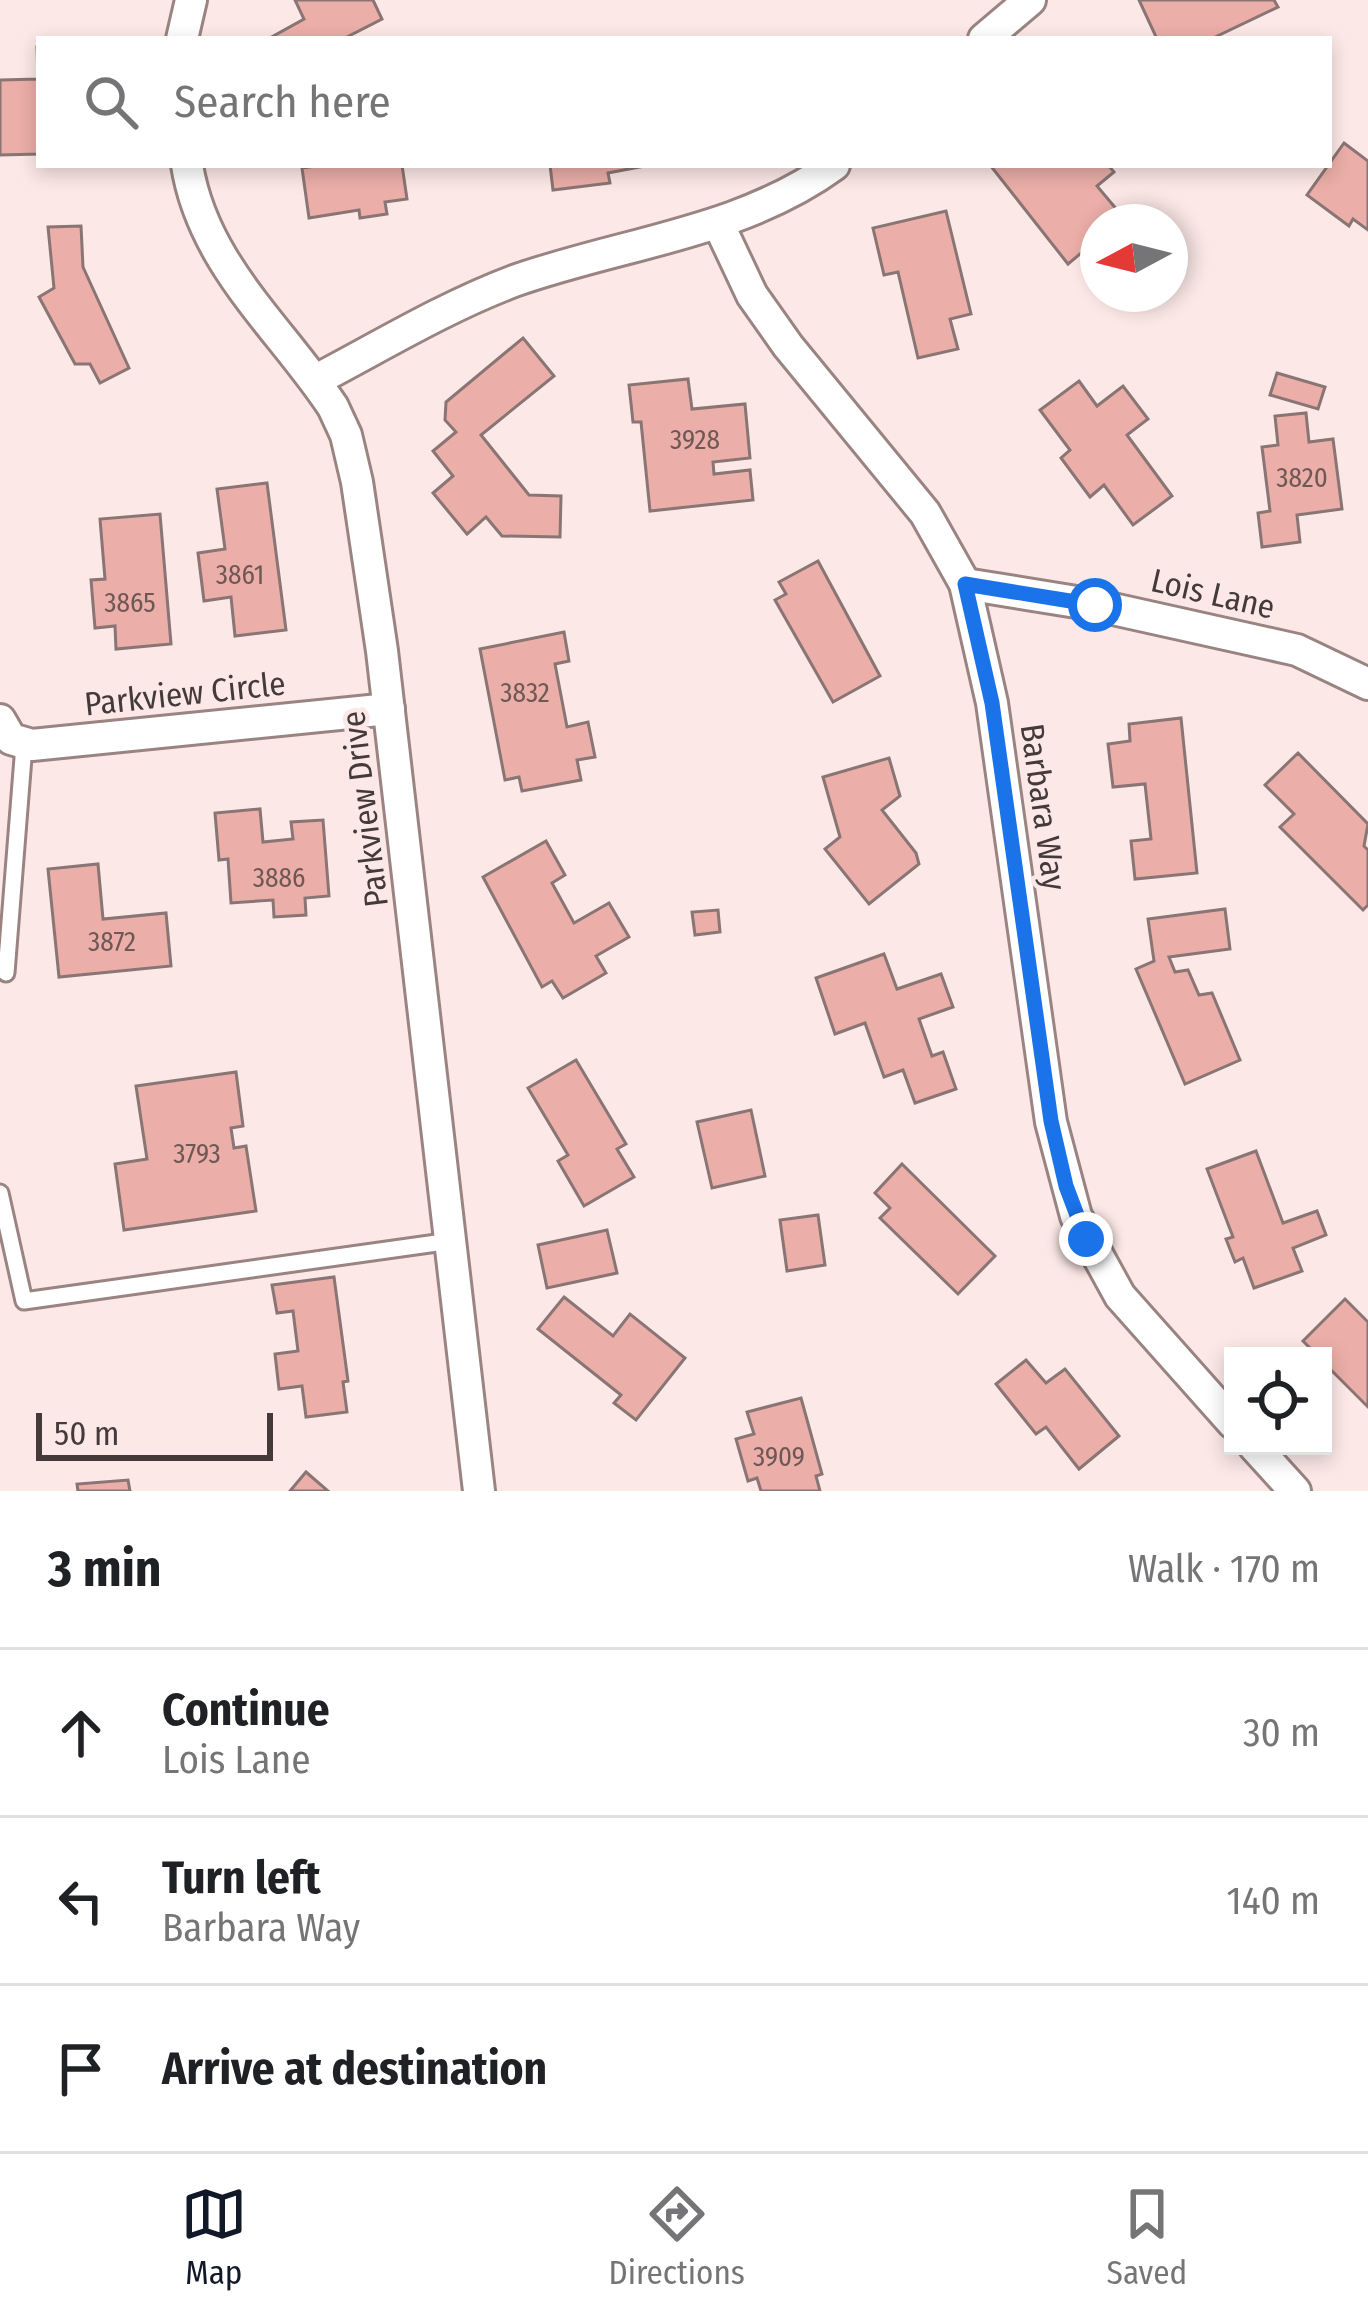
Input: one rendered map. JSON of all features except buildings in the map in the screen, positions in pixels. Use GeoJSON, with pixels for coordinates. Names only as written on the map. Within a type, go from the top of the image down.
{"type":"FeatureCollection","features":[{"type":"Feature","properties":{"kind":"street"},"geometry":{"type":"LineString","coordinates":[[183,36],[191,0]]}},
{"type":"Feature","properties":{"kind":"street"},"geometry":{"type":"LineString","coordinates":[[988,36],[1030,0]]}},
{"type":"Feature","properties":{"kind":"street","name":"Parkview Drive"},"geometry":{"type":"LineString","coordinates":[[188,168],[202,218],[222,260],[254,307],[316,380],[346,435],[357,482],[389,709],[479,1491]]}},
{"type":"Feature","properties":{"kind":"street"},"geometry":{"type":"LineString","coordinates":[[316,380],[461,302],[513,282],[718,223],[790,193],[829,168]]}},
{"type":"Feature","properties":{"kind":"street","name":"Barbara Way"},"geometry":{"type":"LineString","coordinates":[[718,223],[752,295],[800,361],[926,513],[965,584],[989,684],[1051,1121],[1066,1186],[1086,1239],[1120,1296],[1224,1413]]}},
{"type":"Feature","properties":{"kind":"street","name":"Lois Lane"},"geometry":{"type":"LineString","coordinates":[[965,584],[1095,605],[1297,650],[1368,684]]}},
{"type":"Feature","properties":{"kind":"street","name":"Parkview Circle"},"geometry":{"type":"LineString","coordinates":[[25,745],[389,709]]}},
{"type":"Feature","properties":{"kind":"street"},"geometry":{"type":"LineString","coordinates":[[0,720],[11,739],[25,745]]}},
{"type":"Feature","properties":{"kind":"street"},"geometry":{"type":"LineString","coordinates":[[1262,1455],[1295,1491]]}},
{"type":"Feature","properties":{"kind":"lane"},"geometry":{"type":"LineString","coordinates":[[6,973],[25,745]]}},
{"type":"Feature","properties":{"kind":"lane"},"geometry":{"type":"LineString","coordinates":[[0,1193],[24,1301],[451,1241]]}},
{"type":"Feature","properties":{"kind":"route"},"geometry":{"type":"LineString","coordinates":[[1086,1239],[1066,1186],[1051,1121],[986,665],[965,584],[1095,605]]}}]}
